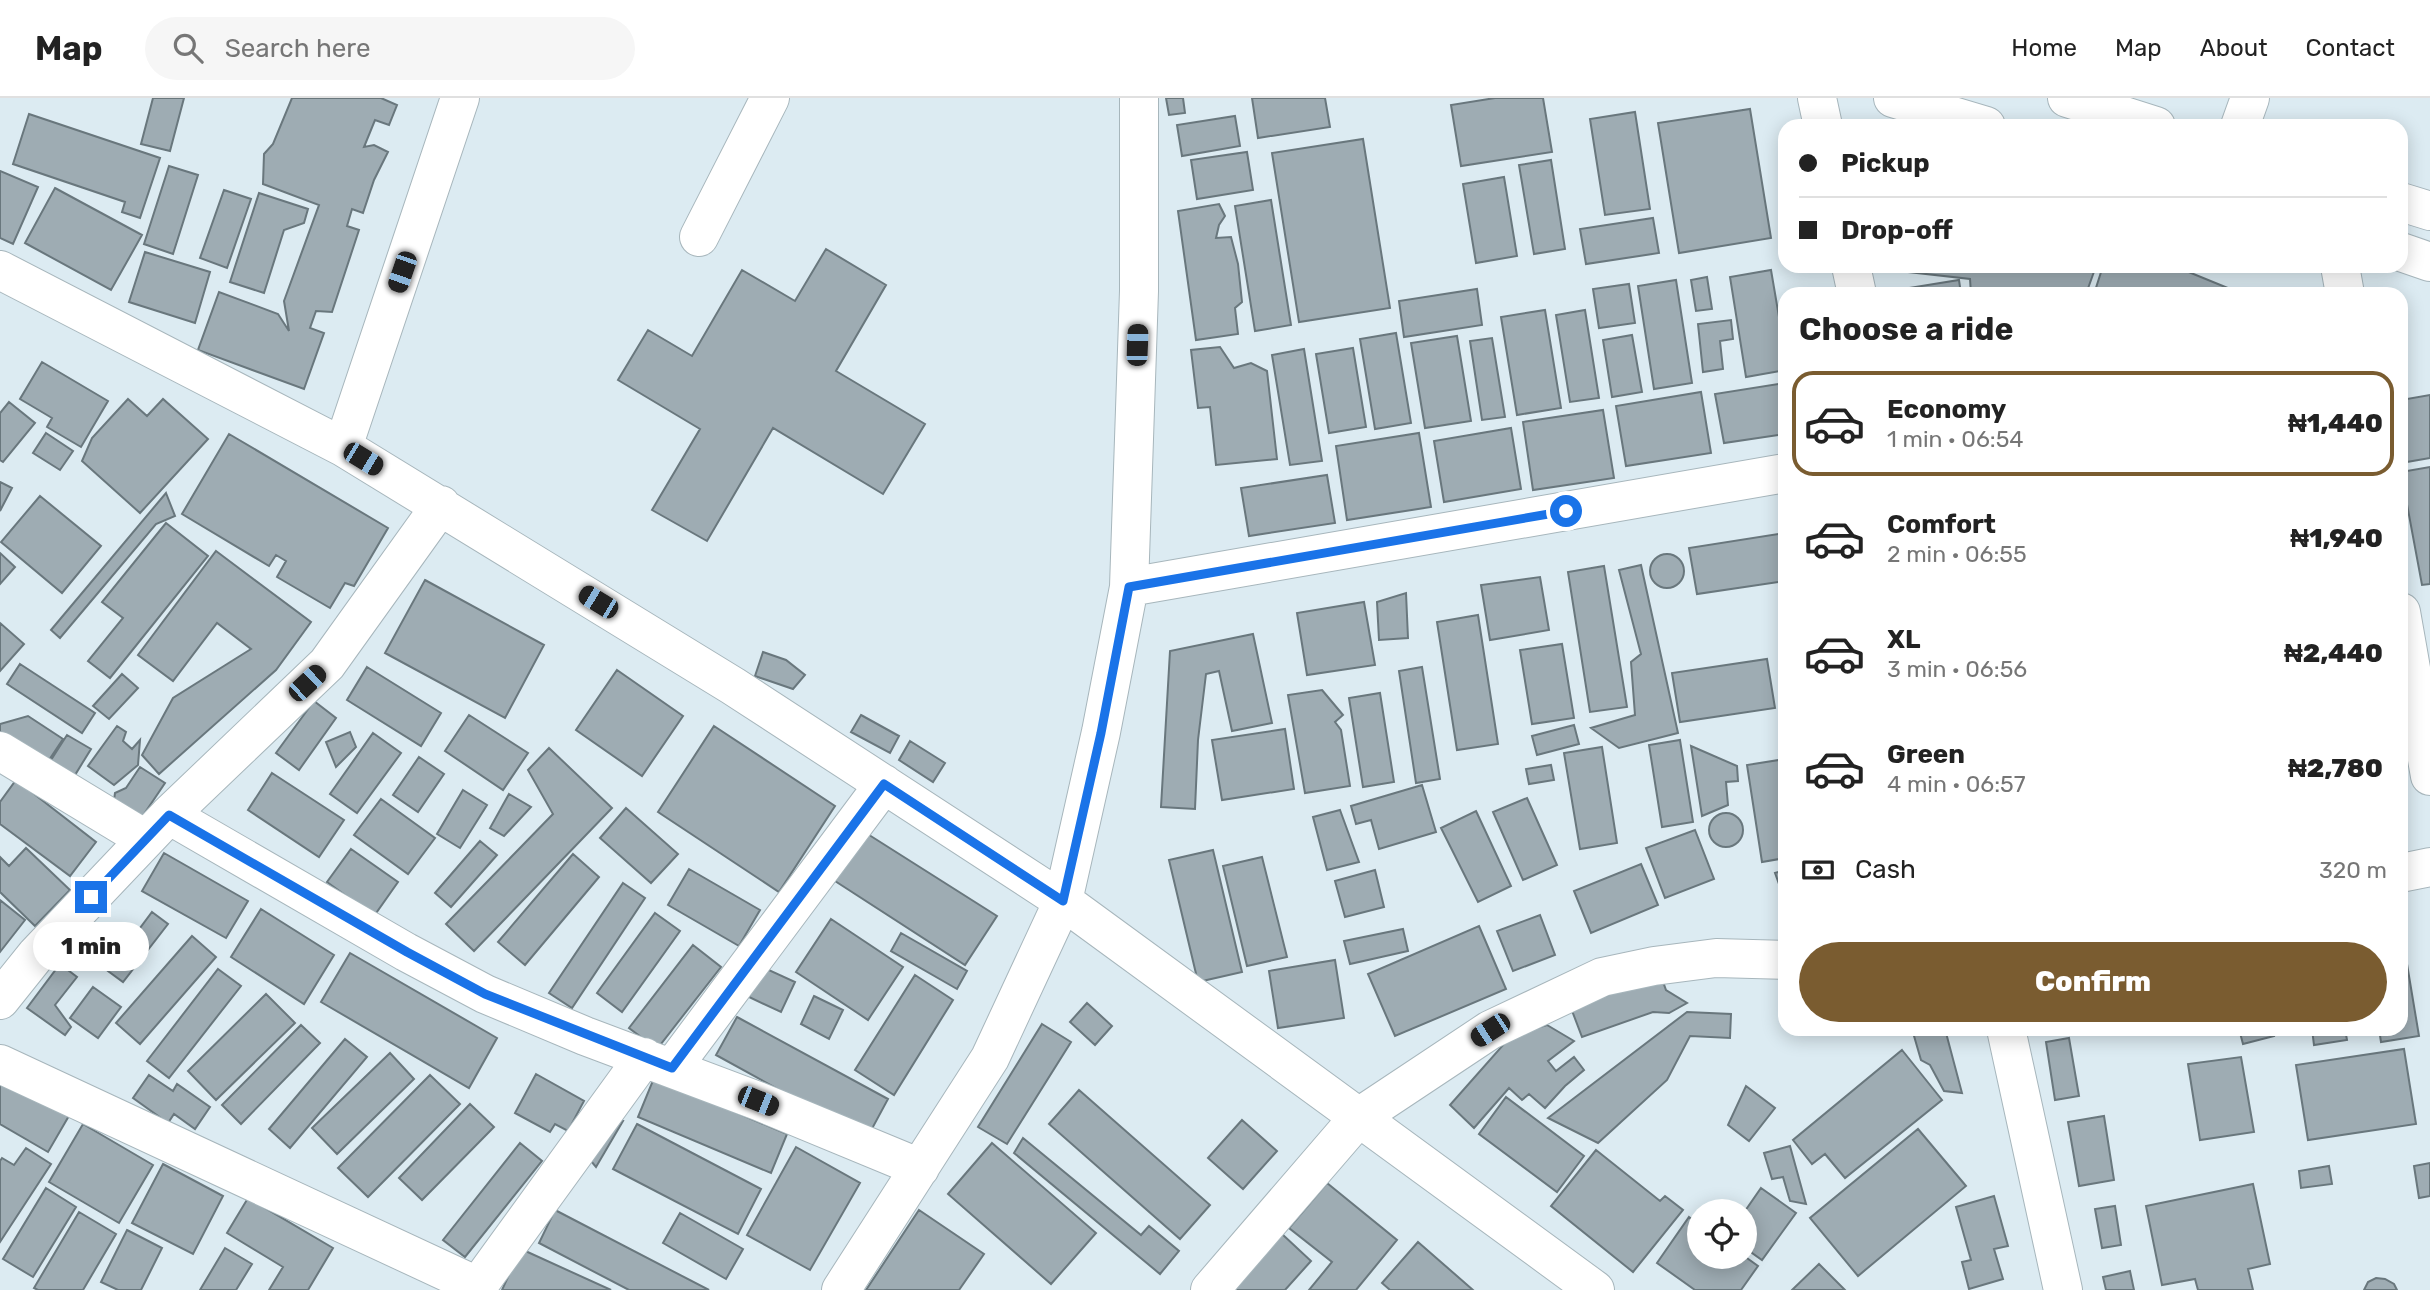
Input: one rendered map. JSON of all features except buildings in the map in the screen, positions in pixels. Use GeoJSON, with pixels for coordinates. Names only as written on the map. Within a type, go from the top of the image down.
{"type":"FeatureCollection","features":[{"type":"Feature","properties":{"kind":"street"},"geometry":{"type":"LineString","coordinates":[[343,447],[460,98]]}},
{"type":"Feature","properties":{"kind":"street"},"geometry":{"type":"LineString","coordinates":[[699,237],[770,98]]}},
{"type":"Feature","properties":{"kind":"street"},"geometry":{"type":"LineString","coordinates":[[841,1290],[990,1058],[1063,901],[1101,733],[1129,587],[1139,291],[1139,98]]}},
{"type":"Feature","properties":{"kind":"street"},"geometry":{"type":"LineString","coordinates":[[1817,98],[1822,119]]}},
{"type":"Feature","properties":{"kind":"street"},"geometry":{"type":"LineString","coordinates":[[1893,98],[1963,119]]}},
{"type":"Feature","properties":{"kind":"street"},"geometry":{"type":"LineString","coordinates":[[2067,98],[2134,119]]}},
{"type":"Feature","properties":{"kind":"street"},"geometry":{"type":"LineString","coordinates":[[2242,119],[2250,98]]}},
{"type":"Feature","properties":{"kind":"street"},"geometry":{"type":"LineString","coordinates":[[2408,204],[2430,211]]}},
{"type":"Feature","properties":{"kind":"street"},"geometry":{"type":"LineString","coordinates":[[2408,255],[2430,262]]}},
{"type":"Feature","properties":{"kind":"street"},"geometry":{"type":"LineString","coordinates":[[0,270],[343,447],[733,686],[1063,901],[1595,1290]]}},
{"type":"Feature","properties":{"kind":"street"},"geometry":{"type":"LineString","coordinates":[[1129,587],[1778,474]]}},
{"type":"Feature","properties":{"kind":"street"},"geometry":{"type":"LineString","coordinates":[[0,1000],[36,955],[157,827],[327,664],[441,505]]}},
{"type":"Feature","properties":{"kind":"street"},"geometry":{"type":"LineString","coordinates":[[2408,652],[2430,776]]}},
{"type":"Feature","properties":{"kind":"street"},"geometry":{"type":"LineString","coordinates":[[0,751],[407,952],[485,994],[920,1168]]}},
{"type":"Feature","properties":{"kind":"street"},"geometry":{"type":"LineString","coordinates":[[0,1064],[476,1288],[884,784]]}},
{"type":"Feature","properties":{"kind":"street"},"geometry":{"type":"LineString","coordinates":[[2408,872],[2430,867]]}},
{"type":"Feature","properties":{"kind":"street"},"geometry":{"type":"LineString","coordinates":[[1210,1290],[1359,1117],[1490,1030],[1602,977],[1654,966],[1716,958],[1778,960]]}},
{"type":"Feature","properties":{"kind":"street"},"geometry":{"type":"LineString","coordinates":[[2008,1036],[2063,1290]]}},
{"type":"Feature","properties":{"kind":"route"},"geometry":{"type":"LineString","coordinates":[[91,897],[169,815],[485,994],[672,1068],[884,784],[1063,901],[1101,733],[1129,587],[1566,511]]}}]}
